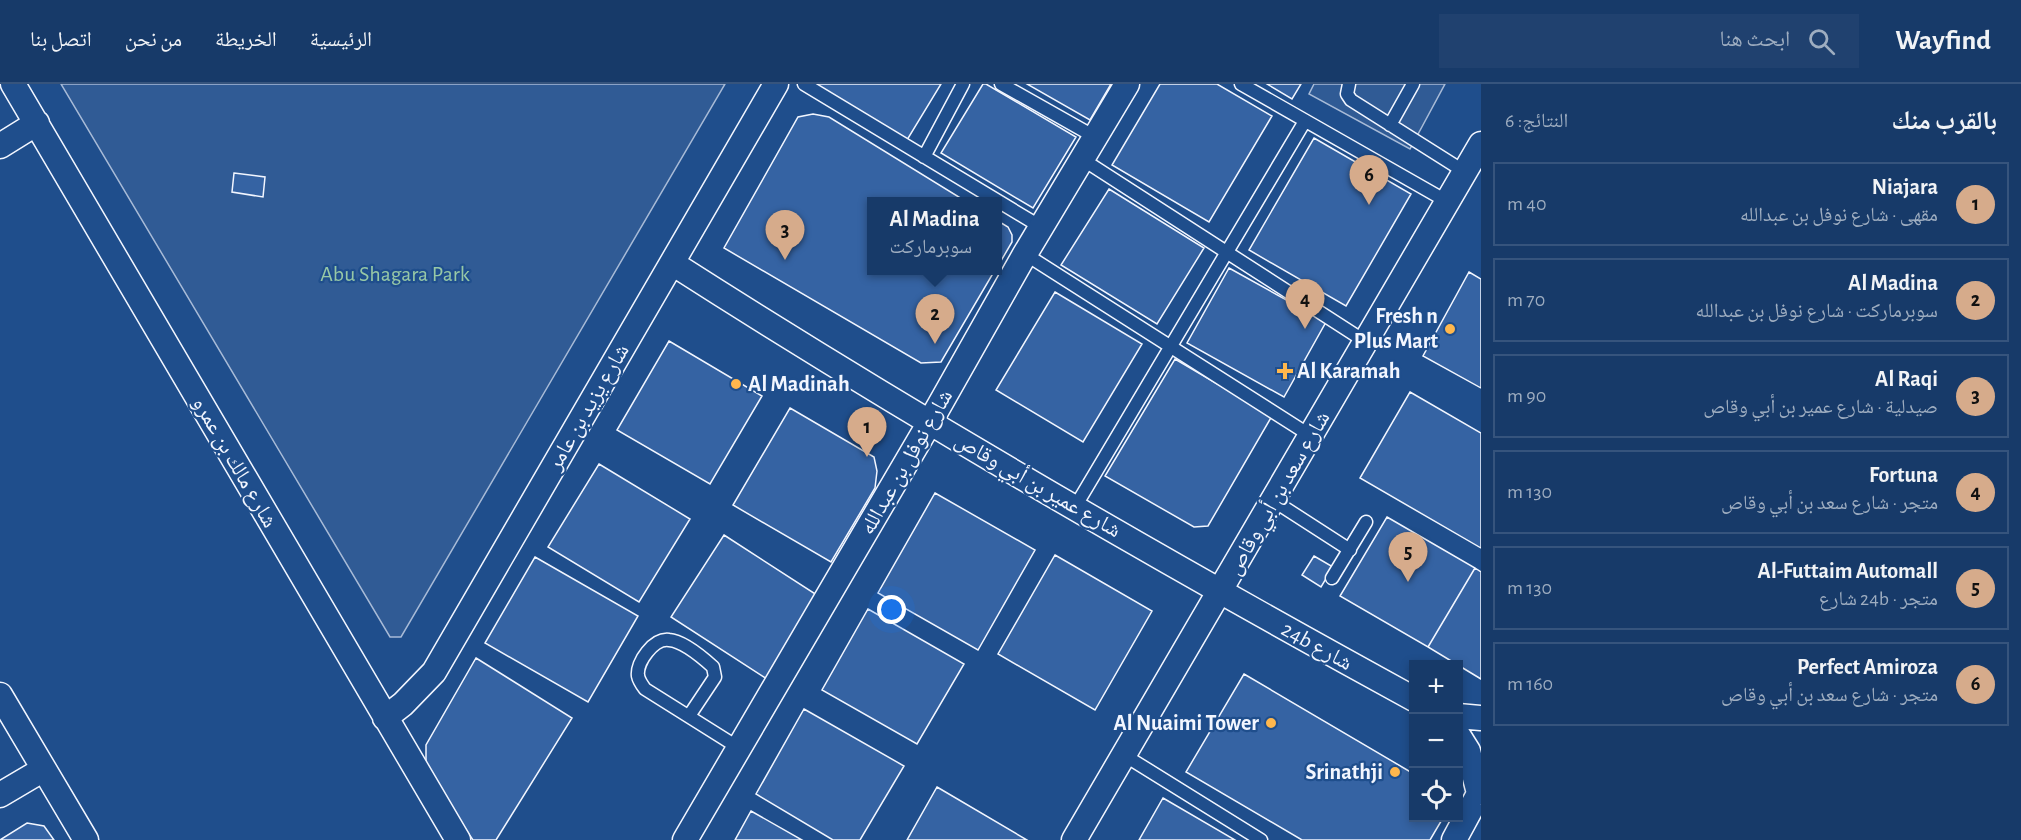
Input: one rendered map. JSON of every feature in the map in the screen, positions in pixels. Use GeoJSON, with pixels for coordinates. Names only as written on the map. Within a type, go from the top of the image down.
{"type":"FeatureCollection","features":[{"type":"Feature","properties":{"kind":"street","name":"شارع مالك بن عمرو"},"geometry":{"type":"LineString","coordinates":[[13,84],[458,840]]}},
{"type":"Feature","properties":{"kind":"street","name":"شارع يزيد بن عامر"},"geometry":{"type":"LineString","coordinates":[[385,718],[403,704],[434,672],[777,84]]}},
{"type":"Feature","properties":{"kind":"street","name":"شارع نوفل بن عبدالله"},"geometry":{"type":"LineString","coordinates":[[685,840],[1126,84]]}},
{"type":"Feature","properties":{"kind":"street"},"geometry":{"type":"LineString","coordinates":[[0,146],[37,123]]}},
{"type":"Feature","properties":{"kind":"street","name":"شارع سعد بن أبي وقاص"},"geometry":{"type":"LineString","coordinates":[[1074,840],[1481,144]]}},
{"type":"Feature","properties":{"kind":"street","name":"شارع عمير بن أبي وقاص"},"geometry":{"type":"LineString","coordinates":[[672,263],[809,351],[1220,593]]}},
{"type":"Feature","properties":{"kind":"street","name":"24b شارع"},"geometry":{"type":"LineString","coordinates":[[1220,593],[1409,697]]}},
{"type":"Feature","properties":{"kind":"street"},"geometry":{"type":"LineString","coordinates":[[0,695],[86,840]]}},
{"type":"Feature","properties":{"kind":"street"},"geometry":{"type":"LineString","coordinates":[[1463,716],[1481,718]]}},
{"type":"Feature","properties":{"kind":"street"},"geometry":{"type":"LineString","coordinates":[[1454,840],[1480,791],[1468,751],[1463,743]]}},
{"type":"Feature","properties":{"kind":"street"},"geometry":{"type":"LineString","coordinates":[[0,795],[44,769]]}},
{"type":"Feature","properties":{"kind":"lane"},"geometry":{"type":"LineString","coordinates":[[804,84],[991,197]]}},
{"type":"Feature","properties":{"kind":"lane"},"geometry":{"type":"LineString","coordinates":[[924,157],[963,84]]}},
{"type":"Feature","properties":{"kind":"lane"},"geometry":{"type":"LineString","coordinates":[[1001,84],[1095,137]]}},
{"type":"Feature","properties":{"kind":"lane"},"geometry":{"type":"LineString","coordinates":[[1241,84],[1448,201]]}},
{"type":"Feature","properties":{"kind":"lane"},"geometry":{"type":"LineString","coordinates":[[1349,84],[1347,94],[1351,100],[1465,172]]}},
{"type":"Feature","properties":{"kind":"lane"},"geometry":{"type":"LineString","coordinates":[[1390,125],[1413,84]]}},
{"type":"Feature","properties":{"kind":"lane"},"geometry":{"type":"LineString","coordinates":[[1075,507],[1305,121]]}},
{"type":"Feature","properties":{"kind":"lane"},"geometry":{"type":"LineString","coordinates":[[1082,159],[1366,342]]}},
{"type":"Feature","properties":{"kind":"lane"},"geometry":{"type":"LineString","coordinates":[[1002,204],[1041,227]]}},
{"type":"Feature","properties":{"kind":"lane"},"geometry":{"type":"LineString","coordinates":[[1025,254],[1311,436]]}},
{"type":"Feature","properties":{"kind":"lane"},"geometry":{"type":"LineString","coordinates":[[1274,501],[1350,550]]}},
{"type":"Feature","properties":{"kind":"lane"},"geometry":{"type":"LineString","coordinates":[[1332,578],[1366,522]]}},
{"type":"Feature","properties":{"kind":"lane"},"geometry":{"type":"LineString","coordinates":[[689,717],[715,677],[713,667],[679,643],[664,639],[652,647],[641,663],[638,676],[640,683],[689,717],[739,748]]}},
{"type":"Feature","properties":{"kind":"lane"},"geometry":{"type":"LineString","coordinates":[[1124,755],[1262,840]]}},
{"type":"Feature","properties":{"kind":"shaded area","name":"Abu Shagara Park"},"geometry":{"type":"Polygon","coordinates":[[[61,84],[725,84],[401,637],[390,637],[61,84]]]}},
{"type":"Feature","properties":{"kind":"shaded area"},"geometry":{"type":"Polygon","coordinates":[[[1314,84],[1445,84],[1410,149],[1309,94],[1314,84]]]}},
{"type":"Feature","properties":{"kind":"building"},"geometry":{"type":"Polygon","coordinates":[[[814,84],[941,84],[907,140],[814,84]]]}},
{"type":"Feature","properties":{"kind":"building"},"geometry":{"type":"Polygon","coordinates":[[[983,84],[1076,137],[1033,208],[941,153],[983,84]]]}},
{"type":"Feature","properties":{"kind":"building"},"geometry":{"type":"Polygon","coordinates":[[[1027,84],[1111,84],[1090,120],[1027,84]]]}},
{"type":"Feature","properties":{"kind":"building"},"geometry":{"type":"Polygon","coordinates":[[[1160,84],[1217,84],[1272,116],[1209,222],[1112,165],[1160,84]]]}},
{"type":"Feature","properties":{"kind":"building"},"geometry":{"type":"Polygon","coordinates":[[[1267,84],[1301,84],[1292,99],[1267,84]]]}},
{"type":"Feature","properties":{"kind":"building"},"geometry":{"type":"Polygon","coordinates":[[[813,114],[829,117],[959,197],[867,197],[867,275],[992,275],[941,362],[921,363],[724,248],[798,117],[813,114]]]}},
{"type":"Feature","properties":{"kind":"building"},"geometry":{"type":"Polygon","coordinates":[[[1314,138],[1411,194],[1346,306],[1249,250],[1314,138]]]}},
{"type":"Feature","properties":{"kind":"building"},"geometry":{"type":"Polygon","coordinates":[[[234,173],[265,177],[263,197],[232,192],[234,173]]]}},
{"type":"Feature","properties":{"kind":"building"},"geometry":{"type":"Polygon","coordinates":[[[1109,189],[1204,248],[1157,324],[1061,265],[1109,189]]]}},
{"type":"Feature","properties":{"kind":"building"},"geometry":{"type":"Polygon","coordinates":[[[1002,223],[1008,227],[1012,235],[1012,242],[1002,259],[1002,223]]]}},
{"type":"Feature","properties":{"kind":"building"},"geometry":{"type":"Polygon","coordinates":[[[1229,268],[1326,322],[1284,397],[1187,343],[1229,268]]]}},
{"type":"Feature","properties":{"kind":"building"},"geometry":{"type":"Polygon","coordinates":[[[1469,272],[1481,279],[1481,388],[1423,356],[1469,272]]]}},
{"type":"Feature","properties":{"kind":"building"},"geometry":{"type":"Polygon","coordinates":[[[1055,292],[1142,344],[1083,442],[996,390],[1055,292]]]}},
{"type":"Feature","properties":{"kind":"building"},"geometry":{"type":"Polygon","coordinates":[[[669,341],[762,396],[710,484],[617,430],[669,341]]]}},
{"type":"Feature","properties":{"kind":"building"},"geometry":{"type":"Polygon","coordinates":[[[1175,359],[1272,416],[1208,526],[1194,527],[1105,476],[1175,359]]]}},
{"type":"Feature","properties":{"kind":"building"},"geometry":{"type":"Polygon","coordinates":[[[1410,392],[1481,433],[1481,548],[1360,478],[1410,392]]]}},
{"type":"Feature","properties":{"kind":"building"},"geometry":{"type":"Polygon","coordinates":[[[790,408],[874,457],[877,471],[875,488],[831,562],[733,505],[790,408]]]}},
{"type":"Feature","properties":{"kind":"building"},"geometry":{"type":"Polygon","coordinates":[[[599,464],[690,519],[639,602],[548,547],[599,464]]]}},
{"type":"Feature","properties":{"kind":"building"},"geometry":{"type":"Polygon","coordinates":[[[935,493],[1035,550],[978,650],[878,593],[935,493]]]}},
{"type":"Feature","properties":{"kind":"building"},"geometry":{"type":"Polygon","coordinates":[[[1387,517],[1475,568],[1428,647],[1340,596],[1387,517]]]}},
{"type":"Feature","properties":{"kind":"building"},"geometry":{"type":"Polygon","coordinates":[[[724,535],[820,597],[767,679],[671,617],[724,535]]]}},
{"type":"Feature","properties":{"kind":"building"},"geometry":{"type":"Polygon","coordinates":[[[1055,555],[1152,611],[1095,710],[998,654],[1055,555]]]}},
{"type":"Feature","properties":{"kind":"building"},"geometry":{"type":"Polygon","coordinates":[[[1314,556],[1333,567],[1321,587],[1302,575],[1314,556]]]}},
{"type":"Feature","properties":{"kind":"building"},"geometry":{"type":"Polygon","coordinates":[[[535,557],[638,616],[588,702],[485,643],[535,557]]]}},
{"type":"Feature","properties":{"kind":"building"},"geometry":{"type":"Polygon","coordinates":[[[1475,568],[1481,572],[1481,679],[1463,668],[1463,660],[1450,660],[1428,647],[1475,568]]]}},
{"type":"Feature","properties":{"kind":"building"},"geometry":{"type":"Polygon","coordinates":[[[868,609],[964,664],[917,744],[822,690],[868,609]]]}},
{"type":"Feature","properties":{"kind":"building"},"geometry":{"type":"Polygon","coordinates":[[[476,658],[572,718],[496,840],[473,840],[433,782],[426,766],[426,745],[476,658]]]}},
{"type":"Feature","properties":{"kind":"building","name":"Al Nuaimi Tower"},"geometry":{"type":"Polygon","coordinates":[[[1244,674],[1409,771],[1409,822],[1441,822],[1430,840],[1302,840],[1186,772],[1244,674]]]}},
{"type":"Feature","properties":{"kind":"building"},"geometry":{"type":"Polygon","coordinates":[[[804,709],[904,766],[860,840],[833,840],[756,794],[804,709]]]}},
{"type":"Feature","properties":{"kind":"building"},"geometry":{"type":"Polygon","coordinates":[[[937,787],[1027,840],[907,840],[937,787]]]}},
{"type":"Feature","properties":{"kind":"building"},"geometry":{"type":"Polygon","coordinates":[[[1163,798],[1235,840],[1139,840],[1163,798]]]}},
{"type":"Feature","properties":{"kind":"building"},"geometry":{"type":"Polygon","coordinates":[[[751,811],[802,840],[735,840],[751,811]]]}},
{"type":"Feature","properties":{"kind":"building"},"geometry":{"type":"Polygon","coordinates":[[[27,823],[44,826],[54,840],[0,840],[27,823]]]}},
{"type":"Feature","properties":{"kind":"place","name":"Perfect Amiroza"},"geometry":{"type":"Point","coordinates":[1369,205]}},
{"type":"Feature","properties":{"kind":"place","name":"Al Raqi"},"geometry":{"type":"Point","coordinates":[785,260]}},
{"type":"Feature","properties":{"kind":"place","name":"Fortuna"},"geometry":{"type":"Point","coordinates":[1305,329]}},
{"type":"Feature","properties":{"kind":"place","name":"Fresh n Plus Mart"},"geometry":{"type":"Point","coordinates":[1450,329]}},
{"type":"Feature","properties":{"kind":"place","name":"Al Madina"},"geometry":{"type":"Point","coordinates":[935,344]}},
{"type":"Feature","properties":{"kind":"place","name":"Al Karamah"},"geometry":{"type":"Point","coordinates":[1285,371]}},
{"type":"Feature","properties":{"kind":"place","name":"Al Madinah"},"geometry":{"type":"Point","coordinates":[736,384]}},
{"type":"Feature","properties":{"kind":"place","name":"Niajara"},"geometry":{"type":"Point","coordinates":[867,457]}},
{"type":"Feature","properties":{"kind":"place","name":"Al-Futtaim Automall"},"geometry":{"type":"Point","coordinates":[1408,582]}},
{"type":"Feature","properties":{"kind":"place","name":"Al Nuaimi Tower"},"geometry":{"type":"Point","coordinates":[1271,723]}},
{"type":"Feature","properties":{"kind":"place","name":"Srinathji"},"geometry":{"type":"Point","coordinates":[1395,772]}}]}
